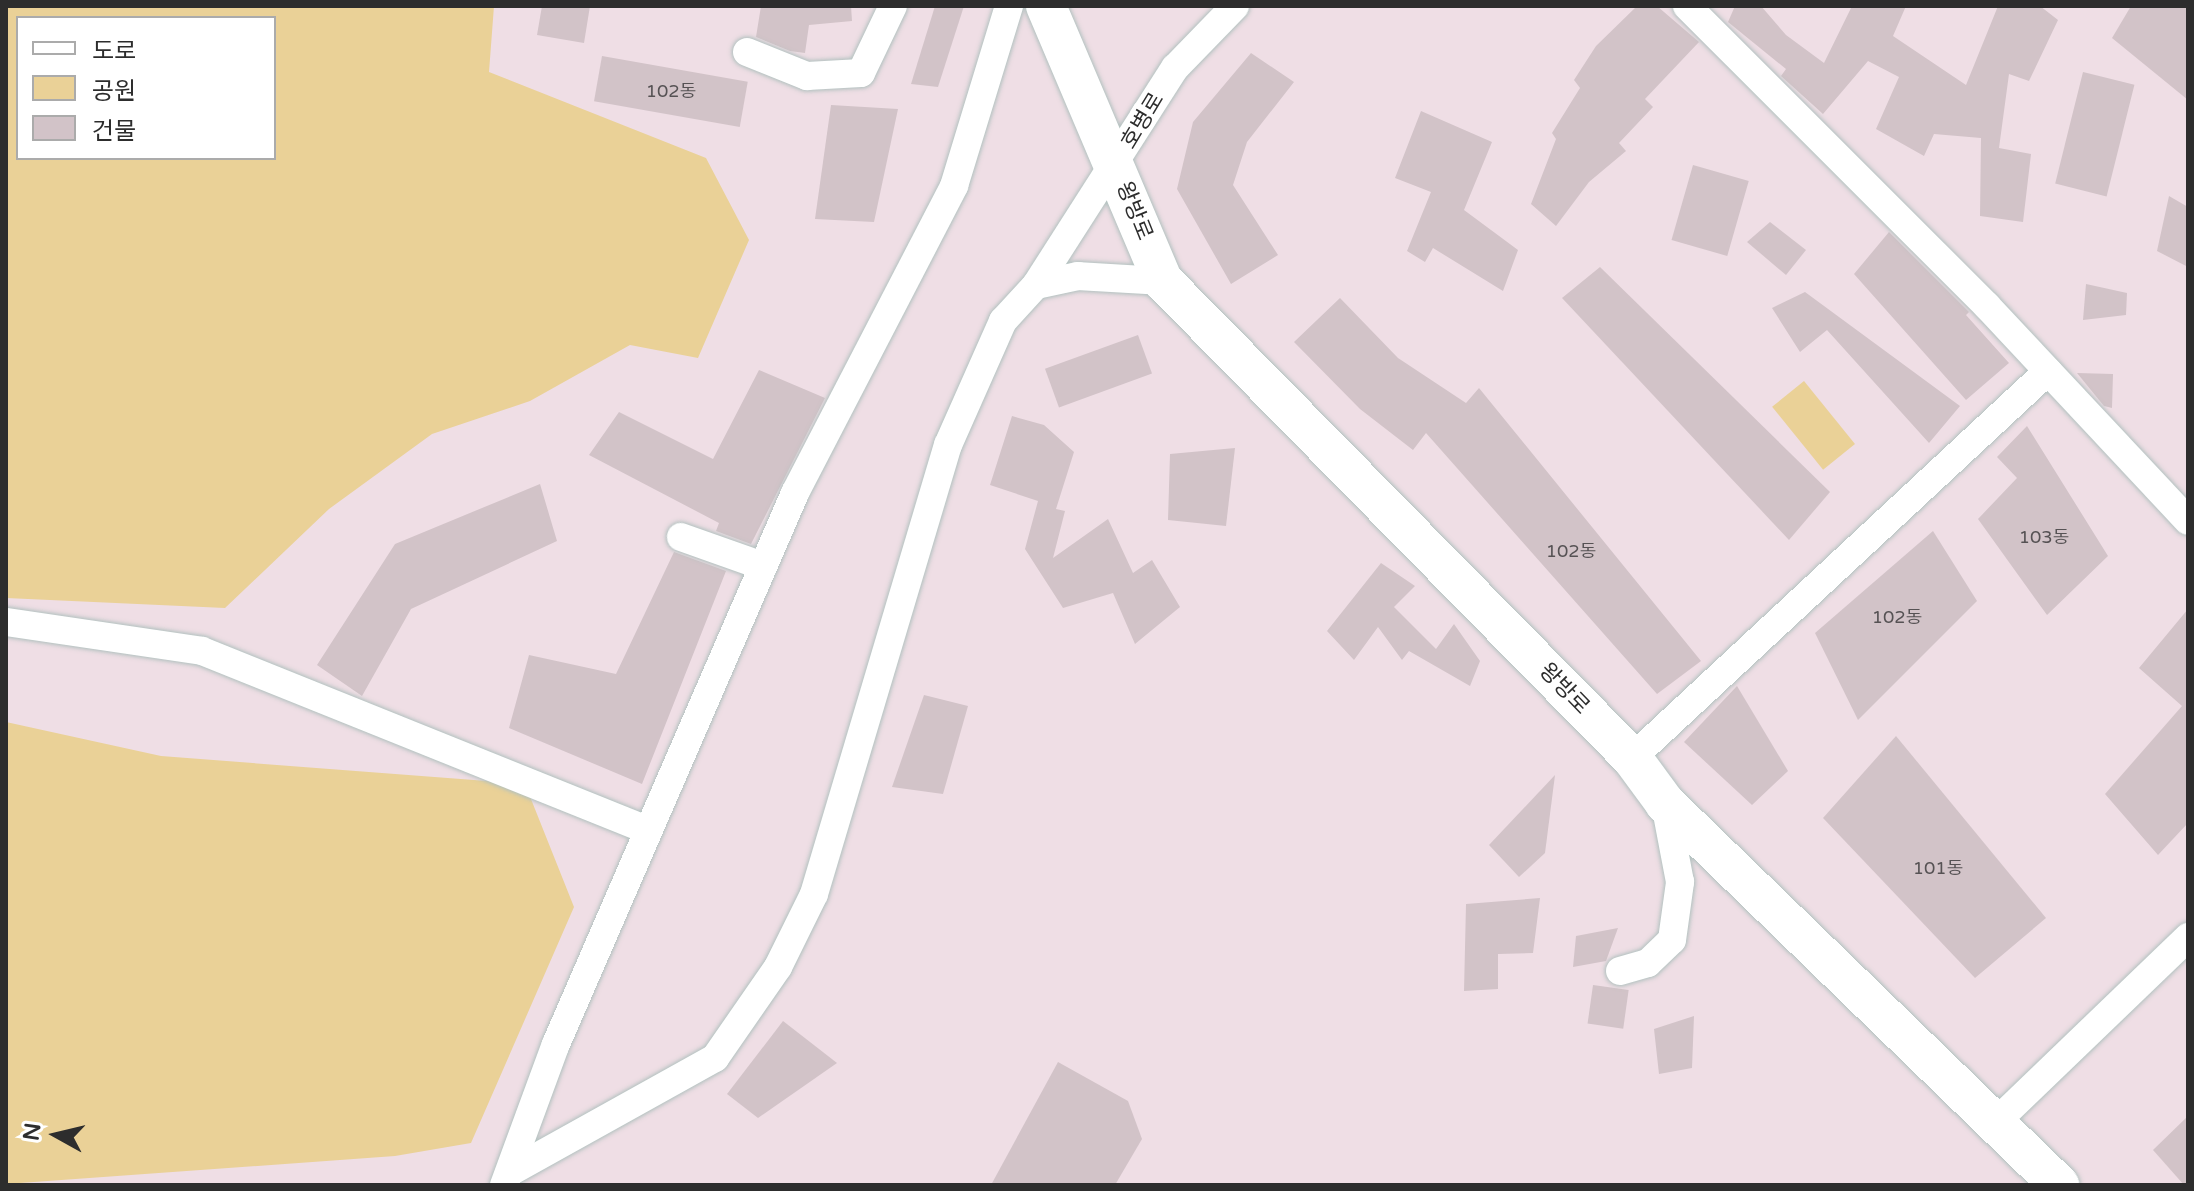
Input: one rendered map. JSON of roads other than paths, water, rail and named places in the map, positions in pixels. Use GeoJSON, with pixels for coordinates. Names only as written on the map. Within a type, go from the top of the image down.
{"type":"FeatureCollection","features":[{"type":"Feature","properties":{"kind":"main road","name":"왕방로"},"geometry":{"type":"LineString","coordinates":[[1049,7],[1163,281],[1632,758],[1665,803],[2059,1185]]}},
{"type":"Feature","properties":{"kind":"street"},"geometry":{"type":"LineString","coordinates":[[747,52],[807,76],[861,73],[893,6]]}},
{"type":"Feature","properties":{"kind":"street"},"geometry":{"type":"LineString","coordinates":[[507,1178],[556,1044],[795,493],[954,186],[1009,6]]}},
{"type":"Feature","properties":{"kind":"street","name":"호병로"},"geometry":{"type":"LineString","coordinates":[[507,1178],[715,1058],[778,967],[814,894],[948,445],[1003,321],[1036,285],[1175,68],[1235,6]]}},
{"type":"Feature","properties":{"kind":"street"},"geometry":{"type":"LineString","coordinates":[[1687,6],[2048,371],[2188,521]]}},
{"type":"Feature","properties":{"kind":"street"},"geometry":{"type":"LineString","coordinates":[[1036,285],[1078,276],[1163,281]]}},
{"type":"Feature","properties":{"kind":"street"},"geometry":{"type":"LineString","coordinates":[[1632,758],[2048,371]]}},
{"type":"Feature","properties":{"kind":"street"},"geometry":{"type":"LineString","coordinates":[[681,537],[763,566]]}},
{"type":"Feature","properties":{"kind":"street"},"geometry":{"type":"LineString","coordinates":[[6,622],[202,651],[648,830]]}},
{"type":"Feature","properties":{"kind":"street"},"geometry":{"type":"LineString","coordinates":[[1620,971],[1648,963],[1672,940],[1680,882],[1665,803]]}},
{"type":"Feature","properties":{"kind":"street"},"geometry":{"type":"LineString","coordinates":[[1996,1122],[2188,937]]}}]}
